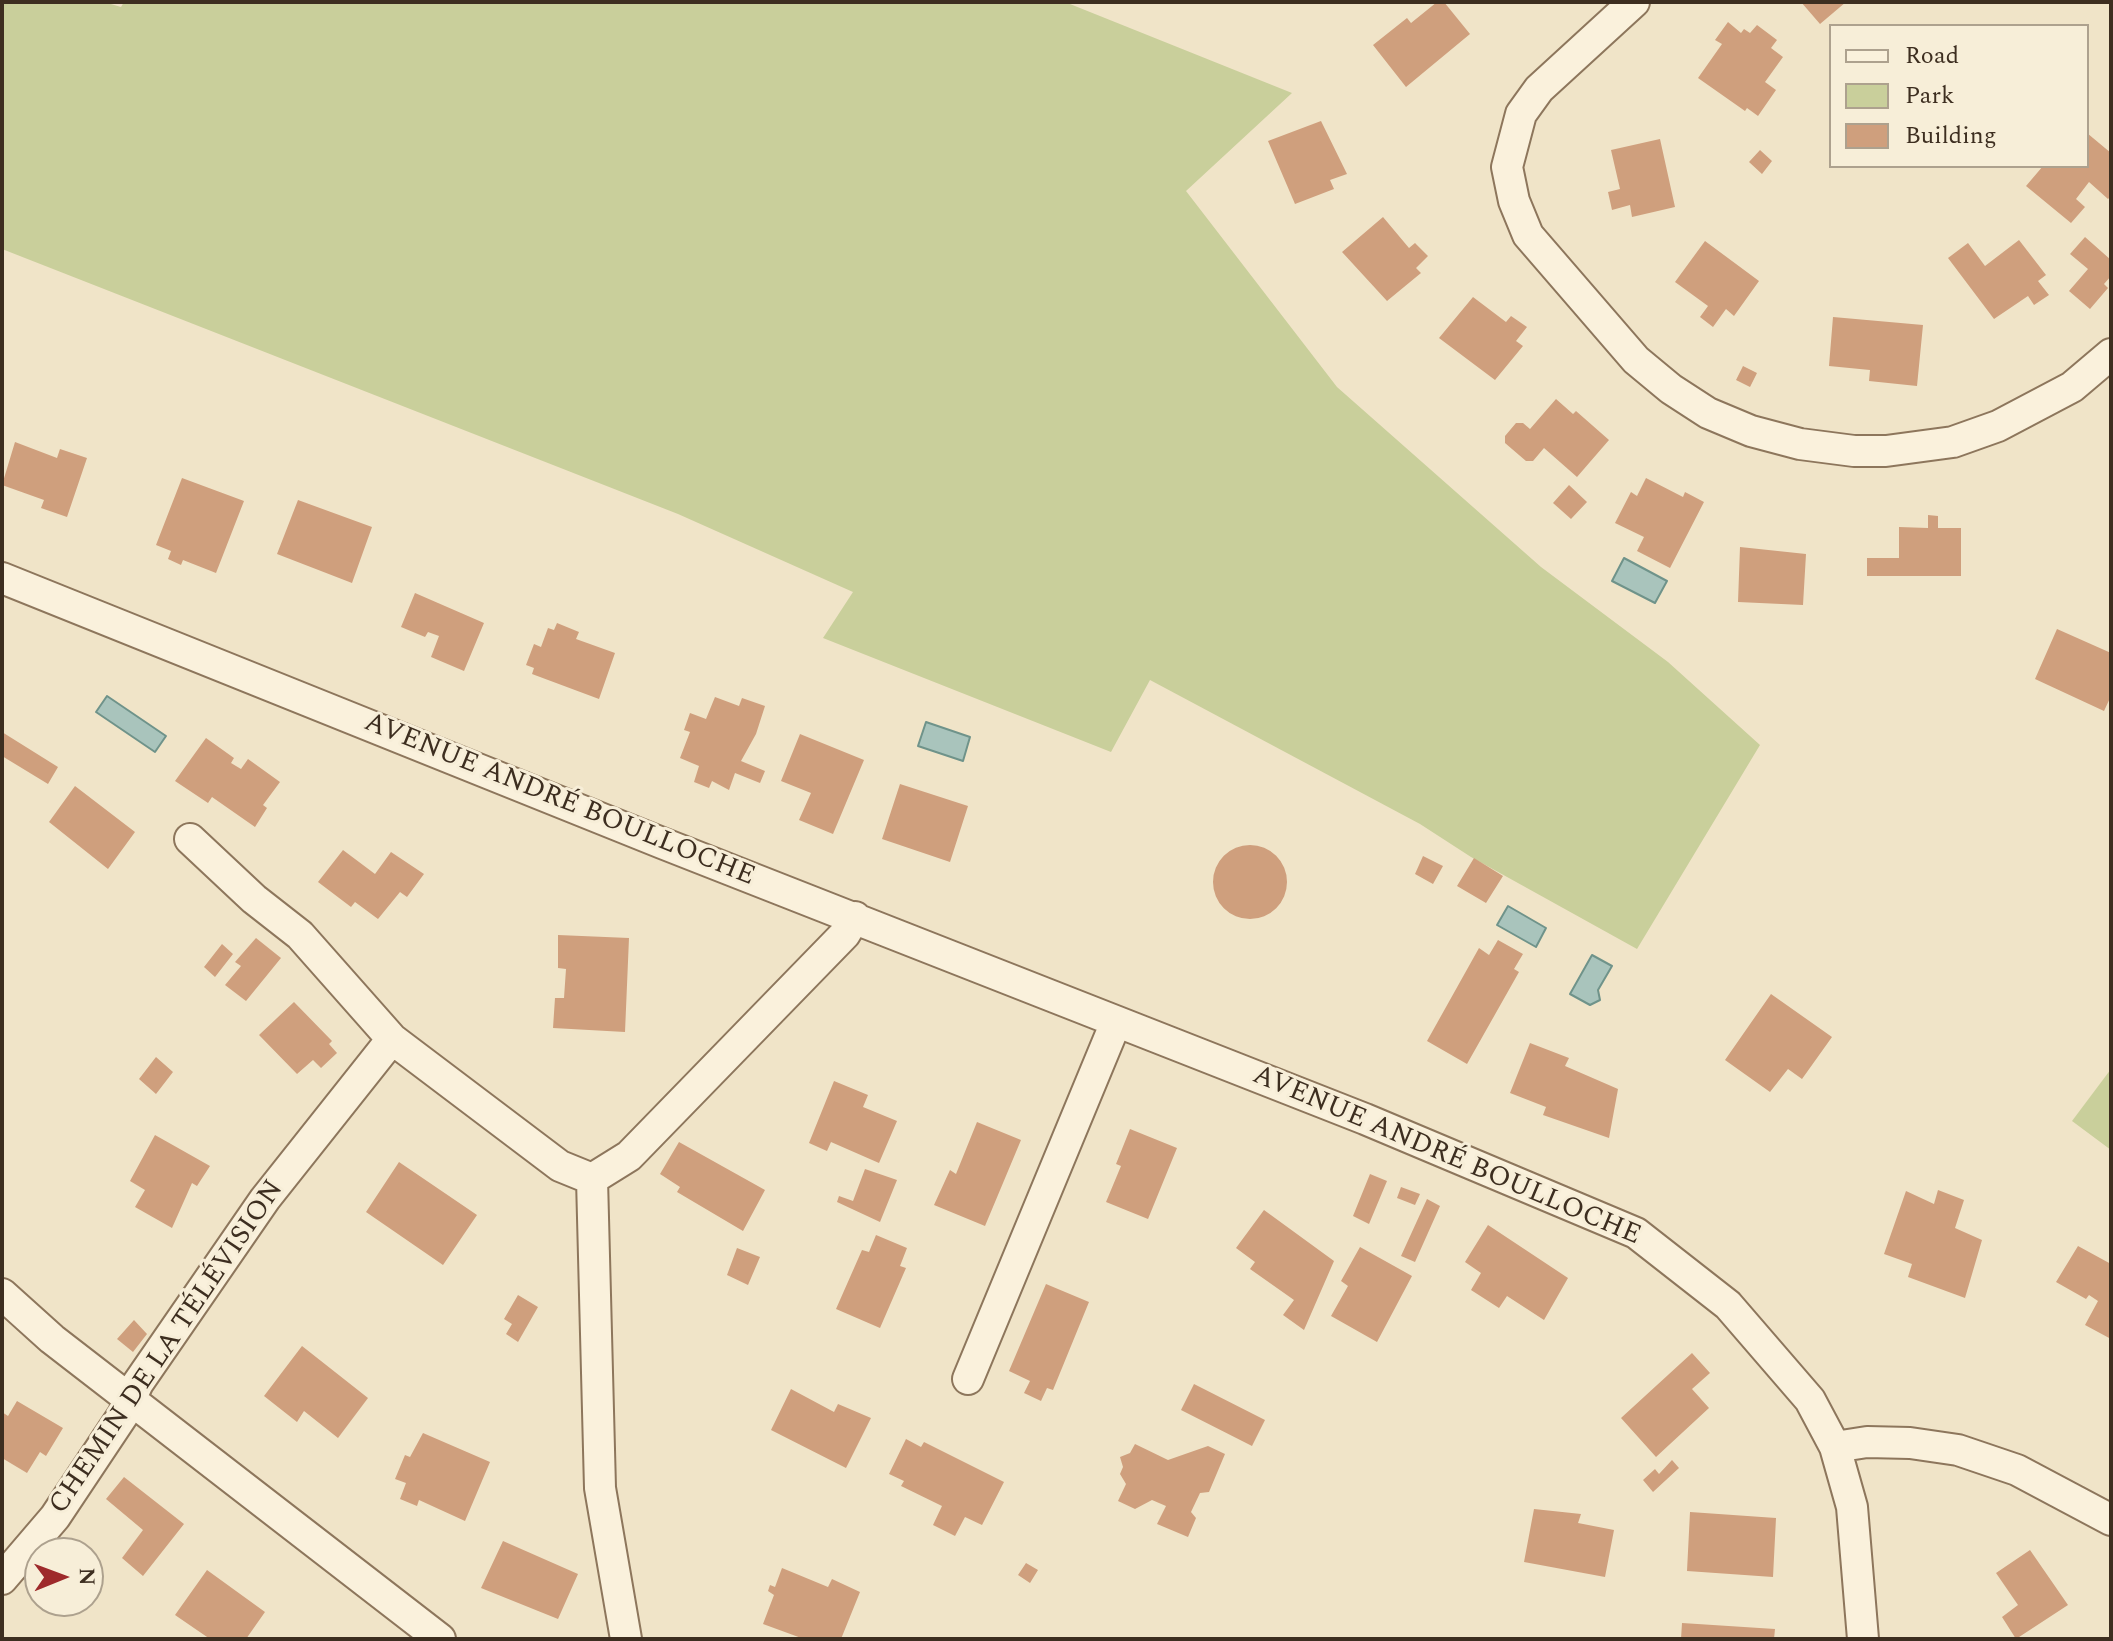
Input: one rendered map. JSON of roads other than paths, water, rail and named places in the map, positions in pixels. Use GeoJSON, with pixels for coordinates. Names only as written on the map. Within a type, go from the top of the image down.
{"type":"FeatureCollection","features":[{"type":"Feature","properties":{"kind":"street"},"geometry":{"type":"LineString","coordinates":[[1634,2],[1539,89],[1521,114],[1507,167],[1514,201],[1528,235],[1636,360],[1671,389],[1708,413],[1751,431],[1800,444],[1886,451],[1953,442],[1998,426],[2072,387],[2111,354]]}},
{"type":"Feature","properties":{"kind":"street","name":"AVENUE ANDRÉ BOULLOCHE"},"geometry":{"type":"LineString","coordinates":[[2,578],[1394,1131],[1636,1233],[1697,1278],[1758,1335],[1810,1400],[1835,1447],[1852,1507],[1863,1639]]}},
{"type":"Feature","properties":{"kind":"street"},"geometry":{"type":"LineString","coordinates":[[190,839],[254,899],[300,935],[392,1039],[560,1166],[592,1179]]}},
{"type":"Feature","properties":{"kind":"street"},"geometry":{"type":"LineString","coordinates":[[592,1179],[629,1156],[845,934],[855,917]]}},
{"type":"Feature","properties":{"kind":"street"},"geometry":{"type":"LineString","coordinates":[[968,1379],[1116,1022]]}},
{"type":"Feature","properties":{"kind":"street","name":"CHEMIN DE LA TÉLÉVISION"},"geometry":{"type":"LineString","coordinates":[[2,1579],[55,1517],[138,1383],[265,1199],[392,1039]]}},
{"type":"Feature","properties":{"kind":"street"},"geometry":{"type":"LineString","coordinates":[[592,1179],[600,1488],[626,1639]]}},
{"type":"Feature","properties":{"kind":"street"},"geometry":{"type":"LineString","coordinates":[[2,1294],[52,1339],[440,1639]]}},
{"type":"Feature","properties":{"kind":"street"},"geometry":{"type":"LineString","coordinates":[[1835,1447],[1867,1442],[1910,1443],[1958,1450],[2017,1470],[2111,1520]]}},
{"type":"Feature","properties":{"kind":"water"},"geometry":{"type":"Polygon","coordinates":[[[1624,558],[1667,581],[1655,603],[1612,581],[1624,558]]]}},
{"type":"Feature","properties":{"kind":"water"},"geometry":{"type":"Polygon","coordinates":[[[107,696],[166,736],[155,752],[96,712],[107,696]]]}},
{"type":"Feature","properties":{"kind":"water"},"geometry":{"type":"Polygon","coordinates":[[[926,722],[970,737],[963,761],[918,746],[926,722]]]}},
{"type":"Feature","properties":{"kind":"water"},"geometry":{"type":"Polygon","coordinates":[[[1508,906],[1546,928],[1536,947],[1497,925],[1508,906]]]}},
{"type":"Feature","properties":{"kind":"water"},"geometry":{"type":"Polygon","coordinates":[[[1592,955],[1612,966],[1598,990],[1600,1000],[1590,1005],[1570,994],[1592,955]]]}}]}
